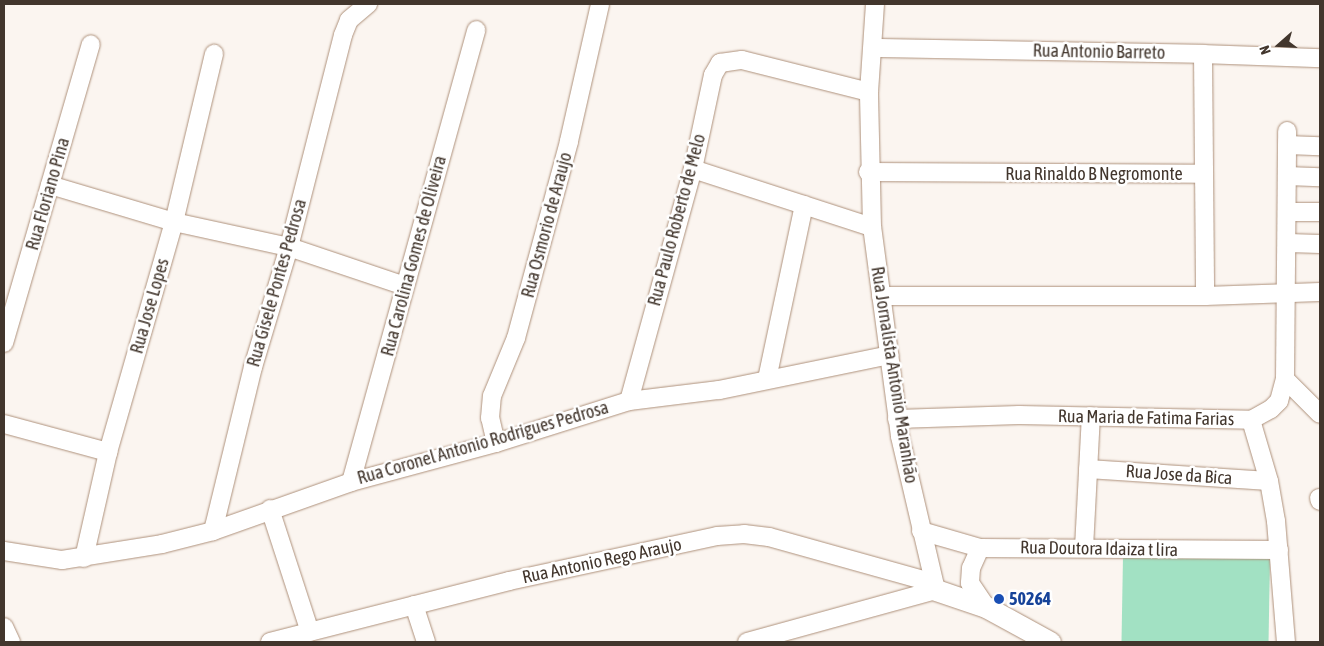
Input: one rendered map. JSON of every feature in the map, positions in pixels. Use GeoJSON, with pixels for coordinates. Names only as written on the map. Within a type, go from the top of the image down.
{"type":"FeatureCollection","features":[{"type":"Feature","properties":{"kind":"street","name":"Rua Gisele Pontes Pedrosa"},"geometry":{"type":"LineString","coordinates":[[213,532],[253,367],[289,248],[343,35],[349,20],[368,4]]}},
{"type":"Feature","properties":{"kind":"street","name":"Rua Osmorio de Araujo"},"geometry":{"type":"LineString","coordinates":[[496,443],[490,418],[492,396],[516,338],[569,141],[600,4]]}},
{"type":"Feature","properties":{"kind":"street","name":"Rua Jornalista Antonio Maranhão"},"geometry":{"type":"LineString","coordinates":[[876,4],[875,48],[869,92],[868,172],[872,227],[897,419],[935,586]]}},
{"type":"Feature","properties":{"kind":"street","name":"Rua Carolina Gomes de Oliveira"},"geometry":{"type":"LineString","coordinates":[[351,482],[476,30]]}},
{"type":"Feature","properties":{"kind":"street","name":"Rua Floriano Pina"},"geometry":{"type":"LineString","coordinates":[[4,343],[91,44]]}},
{"type":"Feature","properties":{"kind":"street","name":"Rua Antonio Barreto"},"geometry":{"type":"LineString","coordinates":[[875,48],[1320,58]]}},
{"type":"Feature","properties":{"kind":"street","name":"Rua Jose Lopes"},"geometry":{"type":"LineString","coordinates":[[84,558],[108,452],[174,222],[214,54]]}},
{"type":"Feature","properties":{"kind":"street"},"geometry":{"type":"LineString","coordinates":[[1203,54],[1203,174]]}},
{"type":"Feature","properties":{"kind":"street","name":"Rua Paulo Roberto de Melo"},"geometry":{"type":"LineString","coordinates":[[629,401],[692,169],[717,66],[728,60],[742,60],[869,92]]}},
{"type":"Feature","properties":{"kind":"street","name":"Rua Maria de Fatima Farias"},"geometry":{"type":"LineString","coordinates":[[897,419],[1091,416],[1251,420],[1275,405],[1286,379],[1288,292],[1287,138],[1320,146]]}},
{"type":"Feature","properties":{"kind":"street"},"geometry":{"type":"LineString","coordinates":[[692,169],[872,227]]}},
{"type":"Feature","properties":{"kind":"street","name":"Rua Rinaldo B Negromonte"},"geometry":{"type":"LineString","coordinates":[[868,172],[1203,174],[1205,296]]}},
{"type":"Feature","properties":{"kind":"street"},"geometry":{"type":"LineString","coordinates":[[1287,176],[1320,177]]}},
{"type":"Feature","properties":{"kind":"street"},"geometry":{"type":"LineString","coordinates":[[50,185],[174,222],[289,248],[406,286]]}},
{"type":"Feature","properties":{"kind":"street"},"geometry":{"type":"LineString","coordinates":[[767,379],[804,205]]}},
{"type":"Feature","properties":{"kind":"street"},"geometry":{"type":"LineString","coordinates":[[1288,212],[1320,212]]}},
{"type":"Feature","properties":{"kind":"street"},"geometry":{"type":"LineString","coordinates":[[1288,243],[1320,244]]}},
{"type":"Feature","properties":{"kind":"street"},"geometry":{"type":"LineString","coordinates":[[881,296],[1205,296],[1320,292]]}},
{"type":"Feature","properties":{"kind":"street","name":"Rua Coronel Antonio Rodrigues Pedrosa"},"geometry":{"type":"LineString","coordinates":[[4,551],[51,560],[84,558],[213,532],[270,509],[351,482],[496,443],[629,401],[719,390],[889,355]]}},
{"type":"Feature","properties":{"kind":"street"},"geometry":{"type":"LineString","coordinates":[[1286,379],[1320,414]]}},
{"type":"Feature","properties":{"kind":"street"},"geometry":{"type":"LineString","coordinates":[[1084,548],[1091,416]]}},
{"type":"Feature","properties":{"kind":"street"},"geometry":{"type":"LineString","coordinates":[[1251,420],[1269,481],[1279,550],[1286,642]]}},
{"type":"Feature","properties":{"kind":"street"},"geometry":{"type":"LineString","coordinates":[[4,424],[108,452]]}},
{"type":"Feature","properties":{"kind":"street","name":"Rua Jose da Bica"},"geometry":{"type":"LineString","coordinates":[[1088,469],[1269,481]]}},
{"type":"Feature","properties":{"kind":"street"},"geometry":{"type":"LineString","coordinates":[[270,509],[310,632]]}},
{"type":"Feature","properties":{"kind":"street","name":"Rua Doutora Idaiza t lira"},"geometry":{"type":"LineString","coordinates":[[921,531],[980,548],[1279,550]]}},
{"type":"Feature","properties":{"kind":"street","name":"Rua Antonio Rego Araujo"},"geometry":{"type":"LineString","coordinates":[[270,642],[537,574],[717,536],[744,534],[769,537],[935,586]]}},
{"type":"Feature","properties":{"kind":"street"},"geometry":{"type":"LineString","coordinates":[[980,548],[971,568],[970,583],[986,607]]}},
{"type":"Feature","properties":{"kind":"street"},"geometry":{"type":"LineString","coordinates":[[747,642],[935,586],[986,607],[1050,642]]}},
{"type":"Feature","properties":{"kind":"street"},"geometry":{"type":"LineString","coordinates":[[414,604],[426,642]]}},
{"type":"Feature","properties":{"kind":"street"},"geometry":{"type":"LineString","coordinates":[[4,627],[11,642]]}},
{"type":"Feature","properties":{"kind":"green space"},"geometry":{"type":"Polygon","coordinates":[[[1123,556],[1270,559],[1269,642],[1121,642],[1123,556]]]}},
{"type":"Feature","properties":{"kind":"place","name":"50264"},"geometry":{"type":"Point","coordinates":[999,599]}}]}
